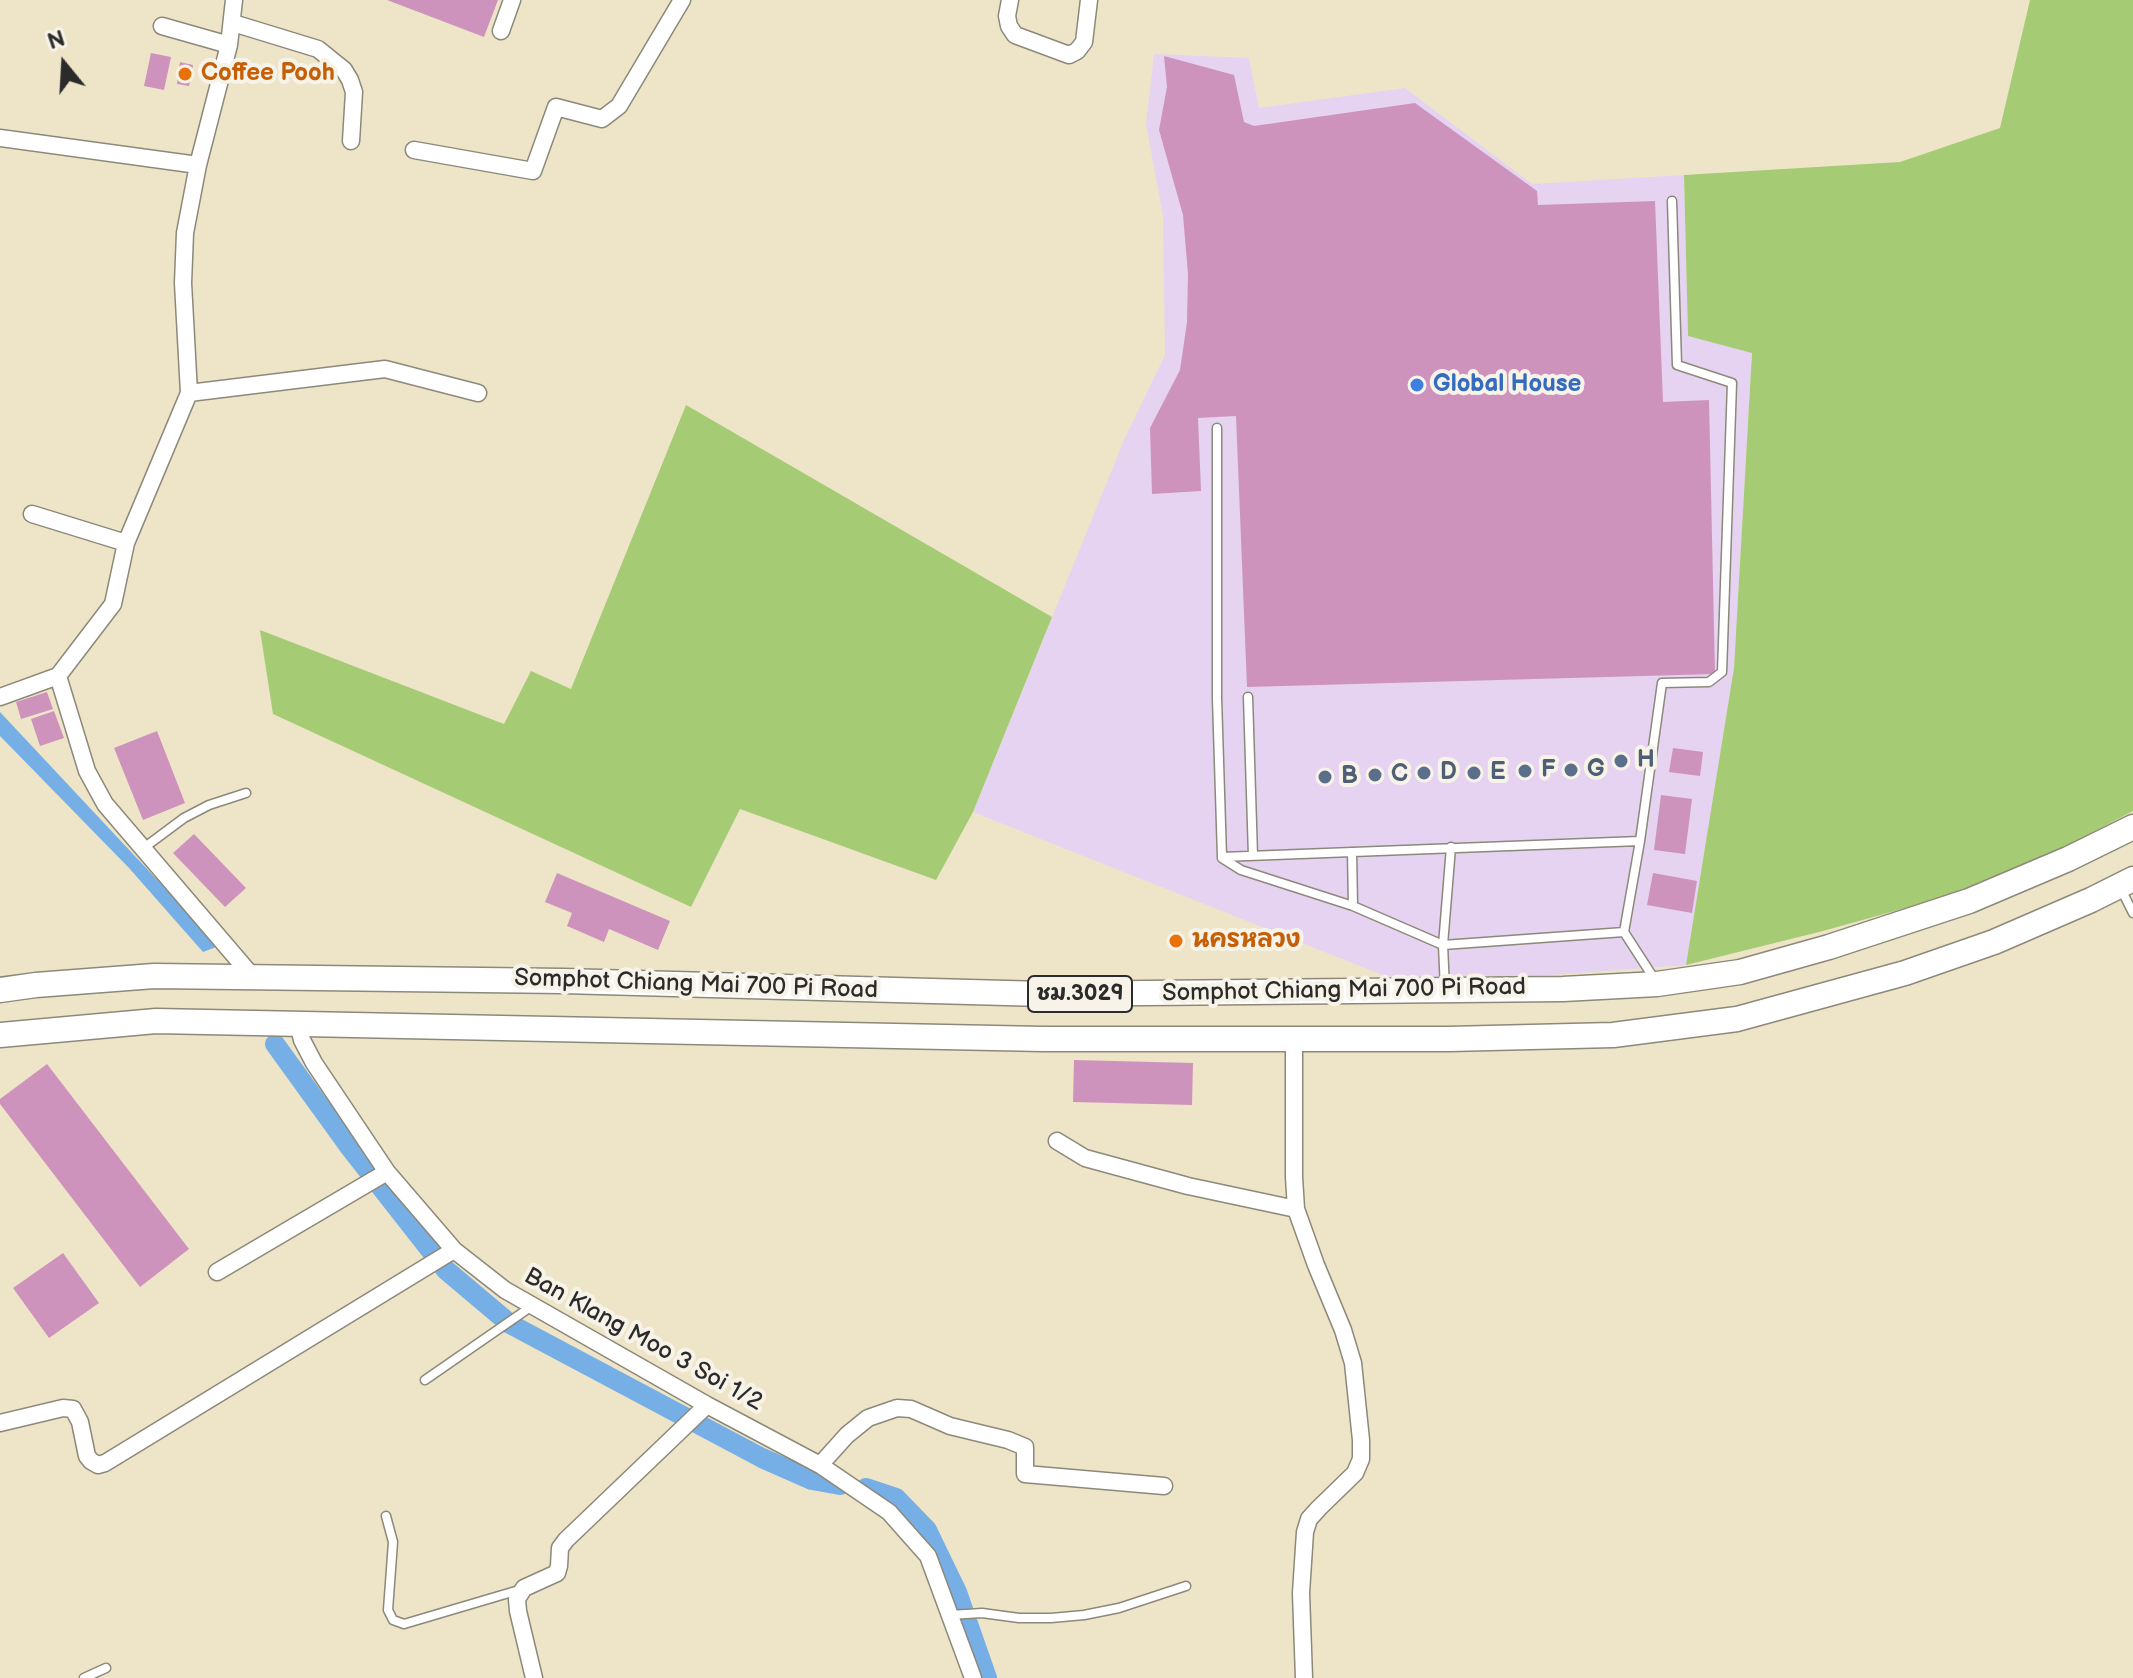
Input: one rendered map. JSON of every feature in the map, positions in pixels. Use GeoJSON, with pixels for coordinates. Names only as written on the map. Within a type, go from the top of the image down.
{"type":"FeatureCollection","features":[{"type":"Feature","properties":{"kind":"main road","name":"Somphot Chiang Mai 700 Pi Road"},"geometry":{"type":"LineString","coordinates":[[0,990],[154,976],[563,981],[1043,994],[1563,989],[1657,984],[1740,972],[1829,947],[1969,901],[2068,859],[2133,827]]}},
{"type":"Feature","properties":{"kind":"main road","name":"Somphot Chiang Mai 700 Pi Road"},"geometry":{"type":"LineString","coordinates":[[0,1035],[156,1021],[1043,1039],[1449,1039],[1613,1035],[1737,1019],[1905,973],[1994,942],[2126,883]]}},
{"type":"Feature","properties":{"kind":"street"},"geometry":{"type":"LineString","coordinates":[[0,697],[58,676],[113,604],[126,543],[189,393],[183,283],[185,233],[198,165],[229,45],[234,0]]}},
{"type":"Feature","properties":{"kind":"street"},"geometry":{"type":"LineString","coordinates":[[501,31],[512,0]]}},
{"type":"Feature","properties":{"kind":"street"},"geometry":{"type":"LineString","coordinates":[[414,150],[533,171],[556,107],[602,119],[619,106],[682,0]]}},
{"type":"Feature","properties":{"kind":"street"},"geometry":{"type":"LineString","coordinates":[[1010,0],[1007,16],[1015,35],[1069,55],[1084,42],[1089,0]]}},
{"type":"Feature","properties":{"kind":"street"},"geometry":{"type":"LineString","coordinates":[[233,23],[318,49],[344,70],[354,92],[351,141]]}},
{"type":"Feature","properties":{"kind":"street"},"geometry":{"type":"LineString","coordinates":[[162,26],[229,45]]}},
{"type":"Feature","properties":{"kind":"street"},"geometry":{"type":"LineString","coordinates":[[0,138],[198,165]]}},
{"type":"Feature","properties":{"kind":"street"},"geometry":{"type":"LineString","coordinates":[[189,393],[385,369],[478,393]]}},
{"type":"Feature","properties":{"kind":"street"},"geometry":{"type":"LineString","coordinates":[[32,514],[126,543]]}},
{"type":"Feature","properties":{"kind":"street"},"geometry":{"type":"LineString","coordinates":[[58,676],[87,771],[105,804],[145,847],[252,976]]}},
{"type":"Feature","properties":{"kind":"street","name":"Ban Klang Moo 3 Soi 1/2"},"geometry":{"type":"LineString","coordinates":[[298,1023],[302,1040],[314,1063],[387,1172],[454,1250],[505,1290],[707,1405],[820,1465],[889,1512],[928,1556],[955,1616],[973,1678]]}},
{"type":"Feature","properties":{"kind":"street"},"geometry":{"type":"LineString","coordinates":[[1294,1039],[1296,1209],[1353,1363],[1361,1440],[1361,1459],[1355,1473],[1309,1519],[1305,1532],[1301,1593],[1304,1678]]}},
{"type":"Feature","properties":{"kind":"street"},"geometry":{"type":"LineString","coordinates":[[1057,1141],[1085,1158],[1188,1186],[1296,1209]]}},
{"type":"Feature","properties":{"kind":"street"},"geometry":{"type":"LineString","coordinates":[[217,1272],[387,1172]]}},
{"type":"Feature","properties":{"kind":"street"},"geometry":{"type":"LineString","coordinates":[[0,1423],[63,1408],[73,1409],[80,1422],[87,1456],[98,1465],[105,1463],[454,1250]]}},
{"type":"Feature","properties":{"kind":"street"},"geometry":{"type":"LineString","coordinates":[[534,1678],[517,1599],[524,1588],[557,1573],[560,1548],[566,1540],[707,1405]]}},
{"type":"Feature","properties":{"kind":"street"},"geometry":{"type":"LineString","coordinates":[[820,1465],[847,1435],[868,1418],[897,1408],[911,1409],[950,1426],[1025,1447],[1025,1474],[1164,1486]]}},
{"type":"Feature","properties":{"kind":"lane"},"geometry":{"type":"LineString","coordinates":[[1657,984],[1624,932],[1662,683],[1709,682],[1722,672],[1732,383],[1677,365],[1672,201]]}},
{"type":"Feature","properties":{"kind":"lane"},"geometry":{"type":"LineString","coordinates":[[1217,428],[1217,698],[1222,857]]}},
{"type":"Feature","properties":{"kind":"lane"},"geometry":{"type":"LineString","coordinates":[[1248,697],[1253,856]]}},
{"type":"Feature","properties":{"kind":"lane"},"geometry":{"type":"LineString","coordinates":[[145,847],[184,818],[209,805],[246,793]]}},
{"type":"Feature","properties":{"kind":"lane"},"geometry":{"type":"LineString","coordinates":[[1222,857],[1640,841]]}},
{"type":"Feature","properties":{"kind":"lane"},"geometry":{"type":"LineString","coordinates":[[1445,990],[1443,945],[1451,847]]}},
{"type":"Feature","properties":{"kind":"lane"},"geometry":{"type":"LineString","coordinates":[[1352,852],[1353,906]]}},
{"type":"Feature","properties":{"kind":"lane"},"geometry":{"type":"LineString","coordinates":[[1222,857],[1241,870],[1353,906],[1443,945],[1624,932]]}},
{"type":"Feature","properties":{"kind":"lane"},"geometry":{"type":"LineString","coordinates":[[2126,883],[2133,913]]}},
{"type":"Feature","properties":{"kind":"lane"},"geometry":{"type":"LineString","coordinates":[[425,1380],[532,1306]]}},
{"type":"Feature","properties":{"kind":"lane"},"geometry":{"type":"LineString","coordinates":[[386,1516],[393,1542],[388,1610],[393,1620],[404,1624],[524,1588]]}},
{"type":"Feature","properties":{"kind":"lane"},"geometry":{"type":"LineString","coordinates":[[955,1616],[982,1613],[1019,1618],[1084,1615],[1119,1608],[1186,1586]]}},
{"type":"Feature","properties":{"kind":"lane"},"geometry":{"type":"LineString","coordinates":[[84,1678],[106,1668]]}},
{"type":"Feature","properties":{"kind":"shaded area"},"geometry":{"type":"Polygon","coordinates":[[[1154,54],[1249,58],[1259,108],[1405,88],[1532,184],[1684,175],[1688,336],[1752,352],[1734,668],[1686,965],[1551,975],[1390,978],[973,812],[1124,440],[1165,355],[1163,216],[1146,124],[1154,54]]]}},
{"type":"Feature","properties":{"kind":"green space"},"geometry":{"type":"Polygon","coordinates":[[[2030,0],[2133,0],[2133,811],[2068,845],[1945,897],[1686,965],[1734,668],[1752,353],[1688,336],[1684,175],[1900,162],[2000,128],[2030,0]]]}},
{"type":"Feature","properties":{"kind":"green space"},"geometry":{"type":"Polygon","coordinates":[[[686,405],[1052,617],[973,812],[936,880],[740,809],[691,907],[273,714],[260,630],[504,724],[531,671],[571,689],[686,405]]]}},
{"type":"Feature","properties":{"kind":"water"},"geometry":{"type":"Polygon","coordinates":[[[0,712],[216,947],[203,952],[129,868],[0,736],[0,712]]]}},
{"type":"Feature","properties":{"kind":"building"},"geometry":{"type":"Polygon","coordinates":[[[387,0],[498,0],[484,37],[387,0]]]}},
{"type":"Feature","properties":{"kind":"building"},"geometry":{"type":"Polygon","coordinates":[[[151,53],[171,57],[164,90],[144,86],[151,53]]]}},
{"type":"Feature","properties":{"kind":"building","name":"Global House"},"geometry":{"type":"Polygon","coordinates":[[[1164,56],[1234,75],[1244,122],[1254,126],[1415,103],[1537,191],[1538,205],[1655,201],[1663,402],[1709,400],[1715,674],[1247,687],[1236,416],[1198,418],[1201,491],[1152,494],[1150,428],[1180,370],[1187,322],[1188,274],[1183,215],[1159,130],[1167,87],[1164,56]]]}},
{"type":"Feature","properties":{"kind":"building","name":"Coffee Pooh"},"geometry":{"type":"Polygon","coordinates":[[[180,62],[193,65],[189,86],[177,84],[180,62]]]}},
{"type":"Feature","properties":{"kind":"building"},"geometry":{"type":"Polygon","coordinates":[[[47,692],[53,709],[21,719],[16,702],[47,692]]]}},
{"type":"Feature","properties":{"kind":"building"},"geometry":{"type":"Polygon","coordinates":[[[54,711],[64,738],[40,746],[31,719],[54,711]]]}},
{"type":"Feature","properties":{"kind":"building"},"geometry":{"type":"Polygon","coordinates":[[[157,731],[185,803],[143,820],[114,748],[157,731]]]}},
{"type":"Feature","properties":{"kind":"building"},"geometry":{"type":"Polygon","coordinates":[[[1673,748],[1703,752],[1700,776],[1669,772],[1673,748]]]}},
{"type":"Feature","properties":{"kind":"building"},"geometry":{"type":"Polygon","coordinates":[[[1661,795],[1692,799],[1685,854],[1654,850],[1661,795]]]}},
{"type":"Feature","properties":{"kind":"building"},"geometry":{"type":"Polygon","coordinates":[[[194,834],[246,888],[225,907],[173,853],[194,834]]]}},
{"type":"Feature","properties":{"kind":"building"},"geometry":{"type":"Polygon","coordinates":[[[557,873],[670,921],[658,950],[609,929],[604,942],[567,926],[572,913],[545,902],[557,873]]]}},
{"type":"Feature","properties":{"kind":"building"},"geometry":{"type":"Polygon","coordinates":[[[1653,873],[1697,881],[1692,913],[1647,905],[1653,873]]]}},
{"type":"Feature","properties":{"kind":"building"},"geometry":{"type":"Polygon","coordinates":[[[1074,1060],[1193,1063],[1192,1105],[1073,1102],[1074,1060]]]}},
{"type":"Feature","properties":{"kind":"building"},"geometry":{"type":"Polygon","coordinates":[[[47,1064],[189,1249],[140,1287],[0,1104],[0,1099],[47,1064]]]}},
{"type":"Feature","properties":{"kind":"building"},"geometry":{"type":"Polygon","coordinates":[[[63,1253],[99,1303],[49,1338],[13,1288],[63,1253]]]}},
{"type":"Feature","properties":{"kind":"waterway"},"geometry":{"type":"LineString","coordinates":[[275,1044],[348,1145],[446,1270],[510,1324],[762,1458],[812,1480],[840,1485]]}},
{"type":"Feature","properties":{"kind":"waterway"},"geometry":{"type":"LineString","coordinates":[[866,1488],[896,1498],[927,1530],[957,1592],[987,1678]]}},
{"type":"Feature","properties":{"kind":"place","name":"Coffee Pooh"},"geometry":{"type":"Point","coordinates":[185,74]}},
{"type":"Feature","properties":{"kind":"place","name":"Global House"},"geometry":{"type":"Point","coordinates":[1417,385]}},
{"type":"Feature","properties":{"kind":"place","name":"H"},"geometry":{"type":"Point","coordinates":[1621,761]}},
{"type":"Feature","properties":{"kind":"place","name":"G"},"geometry":{"type":"Point","coordinates":[1571,770]}},
{"type":"Feature","properties":{"kind":"place","name":"F"},"geometry":{"type":"Point","coordinates":[1525,771]}},
{"type":"Feature","properties":{"kind":"place","name":"D"},"geometry":{"type":"Point","coordinates":[1424,773]}},
{"type":"Feature","properties":{"kind":"place","name":"E"},"geometry":{"type":"Point","coordinates":[1474,773]}},
{"type":"Feature","properties":{"kind":"place","name":"C"},"geometry":{"type":"Point","coordinates":[1375,775]}},
{"type":"Feature","properties":{"kind":"place","name":"B"},"geometry":{"type":"Point","coordinates":[1325,777]}},
{"type":"Feature","properties":{"kind":"place","name":"นครหลวง"},"geometry":{"type":"Point","coordinates":[1176,941]}}]}
